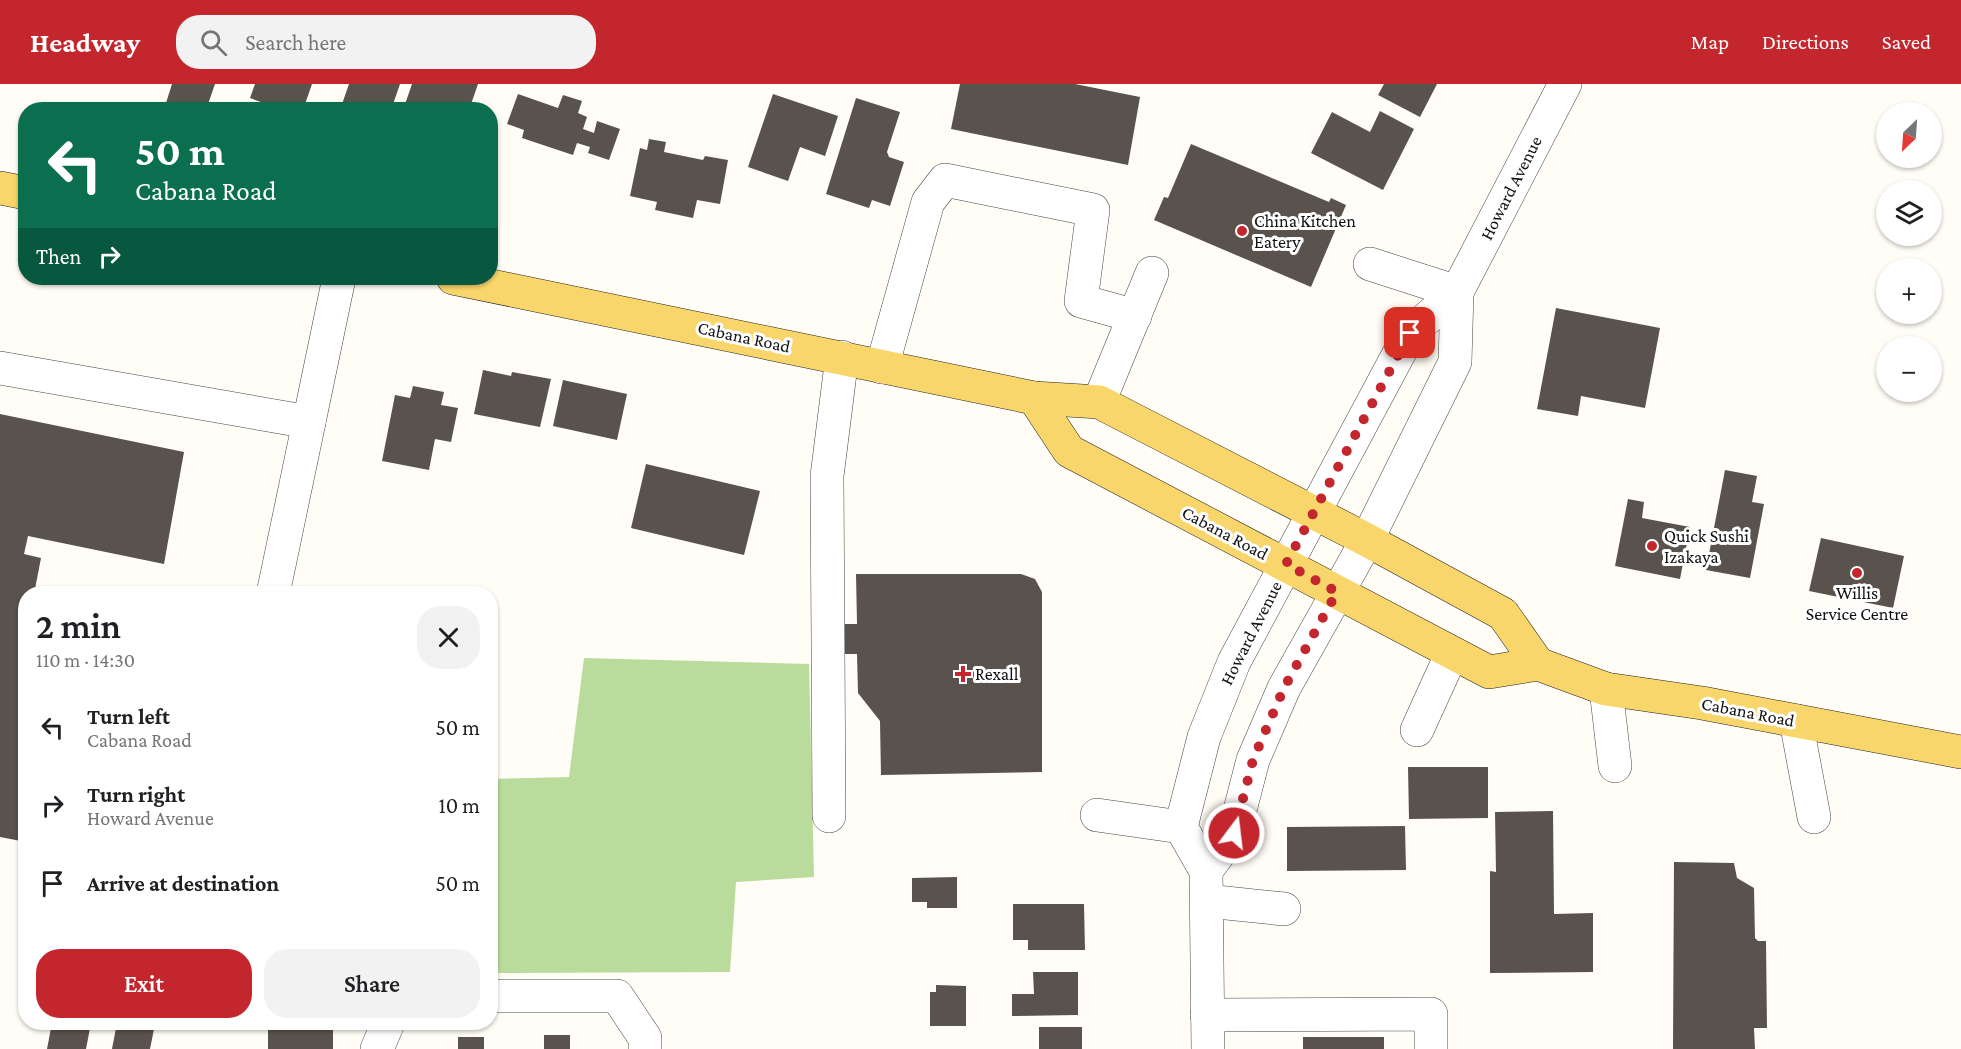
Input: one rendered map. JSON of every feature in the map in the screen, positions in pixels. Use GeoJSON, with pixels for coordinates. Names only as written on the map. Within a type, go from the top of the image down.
{"type":"FeatureCollection","features":[{"type":"Feature","properties":{"kind":"main road"},"geometry":{"type":"LineString","coordinates":[[0,188],[18,191]]}},
{"type":"Feature","properties":{"kind":"main road","name":"Cabana Road"},"geometry":{"type":"LineString","coordinates":[[487,285],[1034,398],[1099,402],[1314,512],[1503,614],[1538,664]]}},
{"type":"Feature","properties":{"kind":"main road","name":"Cabana Road"},"geometry":{"type":"LineString","coordinates":[[1034,398],[1069,451],[1490,672],[1538,664],[1606,689],[1702,703],[1961,752]]}},
{"type":"Feature","properties":{"kind":"street","name":"Howard Avenue"},"geometry":{"type":"LineString","coordinates":[[1181,827],[1204,737],[1234,662],[1410,333],[1457,292],[1564,84]]}},
{"type":"Feature","properties":{"kind":"street"},"geometry":{"type":"LineString","coordinates":[[882,367],[928,202],[945,180],[1093,210],[1081,301],[1134,316]]}},
{"type":"Feature","properties":{"kind":"street"},"geometry":{"type":"LineString","coordinates":[[1370,264],[1457,292]]}},
{"type":"Feature","properties":{"kind":"street"},"geometry":{"type":"LineString","coordinates":[[1099,402],[1152,273]]}},
{"type":"Feature","properties":{"kind":"street"},"geometry":{"type":"LineString","coordinates":[[275,586],[338,285]]}},
{"type":"Feature","properties":{"kind":"street","name":"Howard Avenue"},"geometry":{"type":"LineString","coordinates":[[1207,886],[1234,833],[1253,760],[1284,688],[1367,540],[1455,362],[1457,292]]}},
{"type":"Feature","properties":{"kind":"street"},"geometry":{"type":"LineString","coordinates":[[829,816],[828,756],[844,727],[844,585],[827,569],[827,476],[842,357]]}},
{"type":"Feature","properties":{"kind":"street"},"geometry":{"type":"LineString","coordinates":[[0,368],[309,422]]}},
{"type":"Feature","properties":{"kind":"street"},"geometry":{"type":"LineString","coordinates":[[1417,730],[1452,653]]}},
{"type":"Feature","properties":{"kind":"street"},"geometry":{"type":"LineString","coordinates":[[1606,689],[1615,766]]}},
{"type":"Feature","properties":{"kind":"street"},"geometry":{"type":"LineString","coordinates":[[1796,721],[1815,817]]}},
{"type":"Feature","properties":{"kind":"street"},"geometry":{"type":"LineString","coordinates":[[1097,815],[1181,827],[1207,886],[1208,1049]]}},
{"type":"Feature","properties":{"kind":"street"},"geometry":{"type":"LineString","coordinates":[[1207,886],[1284,909]]}},
{"type":"Feature","properties":{"kind":"street"},"geometry":{"type":"LineString","coordinates":[[498,996],[617,996],[645,1038],[645,1049]]}},
{"type":"Feature","properties":{"kind":"street"},"geometry":{"type":"LineString","coordinates":[[1207,1015],[1431,1014],[1431,1049]]}},
{"type":"Feature","properties":{"kind":"street"},"geometry":{"type":"LineString","coordinates":[[378,1049],[385,1030]]}},
{"type":"Feature","properties":{"kind":"green space"},"geometry":{"type":"Polygon","coordinates":[[[584,658],[809,664],[814,877],[736,882],[730,972],[498,973],[498,779],[569,777],[584,658]]]}},
{"type":"Feature","properties":{"kind":"building"},"geometry":{"type":"Polygon","coordinates":[[[172,84],[215,84],[209,102],[166,102],[172,84]]]}},
{"type":"Feature","properties":{"kind":"building"},"geometry":{"type":"Polygon","coordinates":[[[255,84],[312,84],[306,102],[261,102],[250,98],[255,84]]]}},
{"type":"Feature","properties":{"kind":"building"},"geometry":{"type":"Polygon","coordinates":[[[349,84],[400,84],[394,102],[343,102],[349,84]]]}},
{"type":"Feature","properties":{"kind":"building"},"geometry":{"type":"Polygon","coordinates":[[[412,84],[478,84],[472,102],[406,102],[412,84]]]}},
{"type":"Feature","properties":{"kind":"building"},"geometry":{"type":"Polygon","coordinates":[[[960,84],[1075,84],[1140,97],[1128,165],[951,129],[960,84]]]}},
{"type":"Feature","properties":{"kind":"building"},"geometry":{"type":"Polygon","coordinates":[[[1384,84],[1437,84],[1420,117],[1378,95],[1384,84]]]}},
{"type":"Feature","properties":{"kind":"building"},"geometry":{"type":"Polygon","coordinates":[[[518,94],[558,108],[563,95],[582,101],[578,113],[587,117],[583,129],[594,133],[597,121],[620,129],[609,160],[588,153],[590,147],[577,143],[573,155],[522,138],[524,130],[507,124],[518,94]]]}},
{"type":"Feature","properties":{"kind":"building"},"geometry":{"type":"Polygon","coordinates":[[[773,94],[838,116],[825,156],[800,147],[788,181],[748,167],[773,94]]]}},
{"type":"Feature","properties":{"kind":"building"},"geometry":{"type":"Polygon","coordinates":[[[856,98],[900,112],[887,152],[889,157],[904,162],[890,206],[872,200],[869,208],[826,194],[856,98]]]}},
{"type":"Feature","properties":{"kind":"building"},"geometry":{"type":"Polygon","coordinates":[[[1380,111],[1414,129],[1383,190],[1311,153],[1332,112],[1370,132],[1380,111]]]}},
{"type":"Feature","properties":{"kind":"building"},"geometry":{"type":"Polygon","coordinates":[[[649,139],[666,142],[664,152],[703,160],[705,156],[728,160],[720,204],[697,200],[693,218],[655,210],[657,202],[630,196],[640,148],[647,150],[649,139]]]}},
{"type":"Feature","properties":{"kind":"building"},"geometry":{"type":"Polygon","coordinates":[[[1191,144],[1329,202],[1331,198],[1346,205],[1311,287],[1154,220],[1164,197],[1168,198],[1191,144]]]}},
{"type":"Feature","properties":{"kind":"building"},"geometry":{"type":"Polygon","coordinates":[[[1556,308],[1660,328],[1645,408],[1581,396],[1578,416],[1537,409],[1556,308]]]}},
{"type":"Feature","properties":{"kind":"building"},"geometry":{"type":"Polygon","coordinates":[[[483,370],[511,376],[512,372],[551,379],[540,427],[474,414],[483,370]]]}},
{"type":"Feature","properties":{"kind":"building"},"geometry":{"type":"Polygon","coordinates":[[[563,380],[627,394],[617,440],[553,426],[563,380]]]}},
{"type":"Feature","properties":{"kind":"building"},"geometry":{"type":"Polygon","coordinates":[[[413,386],[444,392],[441,405],[458,408],[451,442],[435,439],[429,470],[382,461],[395,395],[410,398],[413,386]]]}},
{"type":"Feature","properties":{"kind":"building"},"geometry":{"type":"Polygon","coordinates":[[[0,414],[184,452],[164,564],[28,536],[24,554],[41,558],[36,586],[18,586],[18,840],[0,837],[0,414]]]}},
{"type":"Feature","properties":{"kind":"building"},"geometry":{"type":"Polygon","coordinates":[[[646,464],[760,491],[744,555],[631,528],[646,464]]]}},
{"type":"Feature","properties":{"kind":"building"},"geometry":{"type":"Polygon","coordinates":[[[1725,470],[1757,476],[1752,502],[1764,504],[1750,578],[1706,570],[1725,470]]]}},
{"type":"Feature","properties":{"kind":"building","name":"Quick Sushi Izakaya"},"geometry":{"type":"Polygon","coordinates":[[[1628,499],[1644,502],[1642,518],[1690,527],[1680,579],[1615,566],[1628,499]]]}},
{"type":"Feature","properties":{"kind":"building","name":"Willis Service Centre"},"geometry":{"type":"Polygon","coordinates":[[[1821,538],[1904,556],[1893,608],[1809,591],[1821,538]]]}},
{"type":"Feature","properties":{"kind":"building"},"geometry":{"type":"Polygon","coordinates":[[[856,574],[1021,574],[1035,579],[1042,592],[1042,772],[881,775],[880,721],[858,693],[857,654],[835,654],[834,624],[857,624],[856,574]]]}},
{"type":"Feature","properties":{"kind":"building"},"geometry":{"type":"Polygon","coordinates":[[[1408,767],[1488,767],[1488,818],[1409,819],[1408,767]]]}},
{"type":"Feature","properties":{"kind":"building"},"geometry":{"type":"Polygon","coordinates":[[[1553,811],[1554,914],[1593,913],[1593,972],[1490,973],[1490,871],[1496,872],[1495,812],[1553,811]]]}},
{"type":"Feature","properties":{"kind":"building"},"geometry":{"type":"Polygon","coordinates":[[[1405,826],[1406,870],[1287,871],[1287,827],[1405,826]]]}},
{"type":"Feature","properties":{"kind":"building"},"geometry":{"type":"Polygon","coordinates":[[[1674,862],[1734,863],[1737,878],[1754,888],[1755,938],[1758,941],[1766,941],[1767,1028],[1754,1028],[1755,1049],[1673,1049],[1674,862]]]}},
{"type":"Feature","properties":{"kind":"building"},"geometry":{"type":"Polygon","coordinates":[[[957,877],[957,908],[927,908],[927,902],[912,902],[912,878],[957,877]]]}},
{"type":"Feature","properties":{"kind":"building"},"geometry":{"type":"Polygon","coordinates":[[[1013,904],[1084,904],[1085,950],[1028,950],[1028,940],[1013,940],[1013,904]]]}},
{"type":"Feature","properties":{"kind":"building"},"geometry":{"type":"Polygon","coordinates":[[[1033,972],[1078,972],[1078,1015],[1012,1016],[1012,994],[1034,994],[1033,972]]]}},
{"type":"Feature","properties":{"kind":"building"},"geometry":{"type":"Polygon","coordinates":[[[936,985],[966,986],[966,1026],[930,1026],[930,992],[936,992],[936,985]]]}},
{"type":"Feature","properties":{"kind":"building"},"geometry":{"type":"Polygon","coordinates":[[[1039,1027],[1082,1027],[1082,1049],[1039,1049],[1039,1027]]]}},
{"type":"Feature","properties":{"kind":"building"},"geometry":{"type":"Polygon","coordinates":[[[51,1030],[90,1030],[86,1049],[47,1049],[51,1030]]]}},
{"type":"Feature","properties":{"kind":"building"},"geometry":{"type":"Polygon","coordinates":[[[116,1030],[154,1030],[150,1049],[112,1049],[116,1030]]]}},
{"type":"Feature","properties":{"kind":"building"},"geometry":{"type":"Polygon","coordinates":[[[268,1030],[333,1030],[333,1049],[268,1049],[268,1030]]]}},
{"type":"Feature","properties":{"kind":"building"},"geometry":{"type":"Polygon","coordinates":[[[544,1035],[570,1035],[570,1049],[544,1049],[544,1035]]]}},
{"type":"Feature","properties":{"kind":"building"},"geometry":{"type":"Polygon","coordinates":[[[458,1037],[484,1037],[484,1049],[458,1049],[458,1037]]]}},
{"type":"Feature","properties":{"kind":"building"},"geometry":{"type":"Polygon","coordinates":[[[1303,1037],[1384,1037],[1384,1049],[1303,1049],[1303,1037]]]}},
{"type":"Feature","properties":{"kind":"place","name":"China Kitchen Eatery"},"geometry":{"type":"Point","coordinates":[1242,231]}},
{"type":"Feature","properties":{"kind":"place","name":"Quick Sushi Izakaya"},"geometry":{"type":"Point","coordinates":[1652,546]}},
{"type":"Feature","properties":{"kind":"place","name":"Willis Service Centre"},"geometry":{"type":"Point","coordinates":[1857,573]}},
{"type":"Feature","properties":{"kind":"place","name":"Rexall"},"geometry":{"type":"Point","coordinates":[963,674]}},
{"type":"Feature","properties":{"kind":"route"},"geometry":{"type":"LineString","coordinates":[[1234,833],[1253,760],[1284,688],[1337,592],[1286,564],[1410,333]]}}]}
